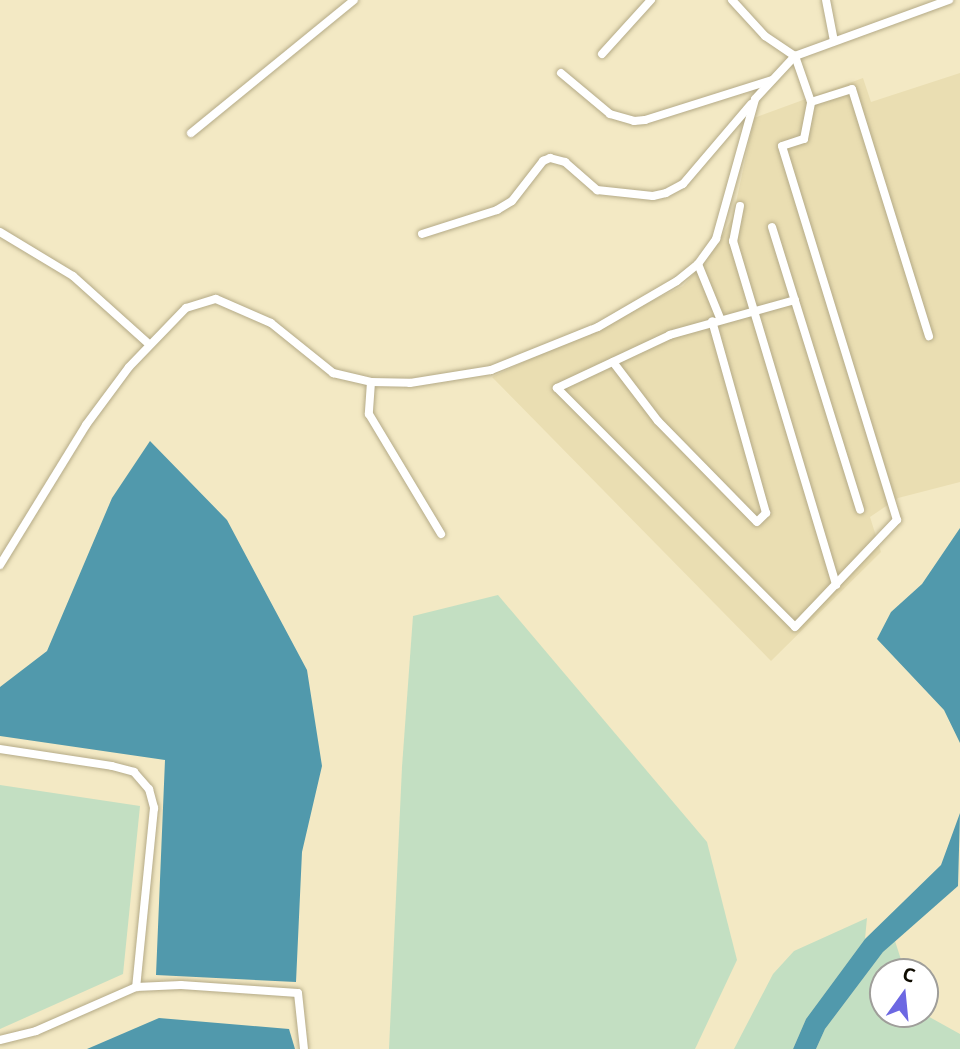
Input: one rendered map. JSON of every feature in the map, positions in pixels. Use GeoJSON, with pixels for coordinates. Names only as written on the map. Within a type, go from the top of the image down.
{"type":"FeatureCollection","features":[{"type":"Feature","properties":{"kind":"lane"},"geometry":{"type":"LineString","coordinates":[[191,134],[354,0]]}},
{"type":"Feature","properties":{"kind":"lane"},"geometry":{"type":"LineString","coordinates":[[602,54],[651,0]]}},
{"type":"Feature","properties":{"kind":"lane"},"geometry":{"type":"LineString","coordinates":[[732,0],[765,36],[795,56],[811,102],[804,139],[782,146],[897,520],[795,627],[557,388],[670,335],[794,300]]}},
{"type":"Feature","properties":{"kind":"lane"},"geometry":{"type":"LineString","coordinates":[[827,0],[834,41]]}},
{"type":"Feature","properties":{"kind":"lane"},"geometry":{"type":"LineString","coordinates":[[422,234],[497,210],[512,201],[543,161],[551,158],[565,162],[597,190],[653,196],[666,193],[683,184],[795,56],[950,0]]}},
{"type":"Feature","properties":{"kind":"lane"},"geometry":{"type":"LineString","coordinates":[[561,73],[610,114],[634,121],[645,120],[772,80]]}},
{"type":"Feature","properties":{"kind":"lane"},"geometry":{"type":"LineString","coordinates":[[811,102],[852,89],[929,337]]}},
{"type":"Feature","properties":{"kind":"lane"},"geometry":{"type":"LineString","coordinates":[[0,565],[86,425],[128,367],[186,309],[216,299],[271,323],[333,373],[371,382],[422,382],[491,370],[598,327],[677,281],[698,264],[716,239],[755,99]]}},
{"type":"Feature","properties":{"kind":"lane"},"geometry":{"type":"LineString","coordinates":[[740,206],[733,241],[836,585]]}},
{"type":"Feature","properties":{"kind":"lane"},"geometry":{"type":"LineString","coordinates":[[772,227],[860,510]]}},
{"type":"Feature","properties":{"kind":"lane"},"geometry":{"type":"LineString","coordinates":[[0,232],[74,276],[150,345]]}},
{"type":"Feature","properties":{"kind":"lane"},"geometry":{"type":"LineString","coordinates":[[613,362],[658,421],[757,522],[766,513],[716,320],[698,264]]}},
{"type":"Feature","properties":{"kind":"lane"},"geometry":{"type":"LineString","coordinates":[[371,382],[369,414],[441,534]]}},
{"type":"Feature","properties":{"kind":"lane"},"geometry":{"type":"LineString","coordinates":[[0,749],[134,772],[149,789],[154,808],[136,987]]}},
{"type":"Feature","properties":{"kind":"lane"},"geometry":{"type":"LineString","coordinates":[[0,1040],[36,1031],[136,987],[181,985],[298,993],[304,1049]]}},
{"type":"Feature","properties":{"kind":"shaded area"},"geometry":{"type":"Polygon","coordinates":[[[960,73],[960,482],[898,498],[870,517],[881,552],[771,661],[492,377],[683,286],[713,251],[733,217],[754,118],[863,78],[871,102],[960,73]]]}},
{"type":"Feature","properties":{"kind":"green space"},"geometry":{"type":"Polygon","coordinates":[[[498,595],[707,842],[737,960],[695,1049],[389,1049],[402,767],[413,616],[498,595]]]}},
{"type":"Feature","properties":{"kind":"green space"},"geometry":{"type":"Polygon","coordinates":[[[0,785],[140,806],[123,974],[0,1029],[0,785]]]}},
{"type":"Feature","properties":{"kind":"green space"},"geometry":{"type":"Polygon","coordinates":[[[867,918],[865,939],[806,1019],[793,1049],[734,1049],[773,974],[794,951],[867,918]]]}},
{"type":"Feature","properties":{"kind":"green space"},"geometry":{"type":"Polygon","coordinates":[[[895,941],[900,958],[878,958],[895,941]]]}},
{"type":"Feature","properties":{"kind":"green space"},"geometry":{"type":"Polygon","coordinates":[[[869,971],[869,1028],[939,1028],[939,1022],[960,1034],[960,1049],[816,1049],[825,1029],[869,971]]]}},
{"type":"Feature","properties":{"kind":"water"},"geometry":{"type":"Polygon","coordinates":[[[150,441],[227,520],[307,670],[322,766],[302,852],[296,982],[156,975],[165,760],[0,736],[0,687],[47,651],[112,498],[150,441]]]}},
{"type":"Feature","properties":{"kind":"water"},"geometry":{"type":"Polygon","coordinates":[[[960,528],[960,743],[944,710],[877,639],[891,612],[922,584],[960,528]]]}},
{"type":"Feature","properties":{"kind":"water"},"geometry":{"type":"Polygon","coordinates":[[[960,813],[958,886],[878,958],[869,958],[869,971],[825,1029],[816,1049],[793,1049],[806,1019],[865,939],[941,865],[960,813]]]}},
{"type":"Feature","properties":{"kind":"water"},"geometry":{"type":"Polygon","coordinates":[[[159,1018],[289,1029],[295,1049],[87,1049],[159,1018]]]}}]}
